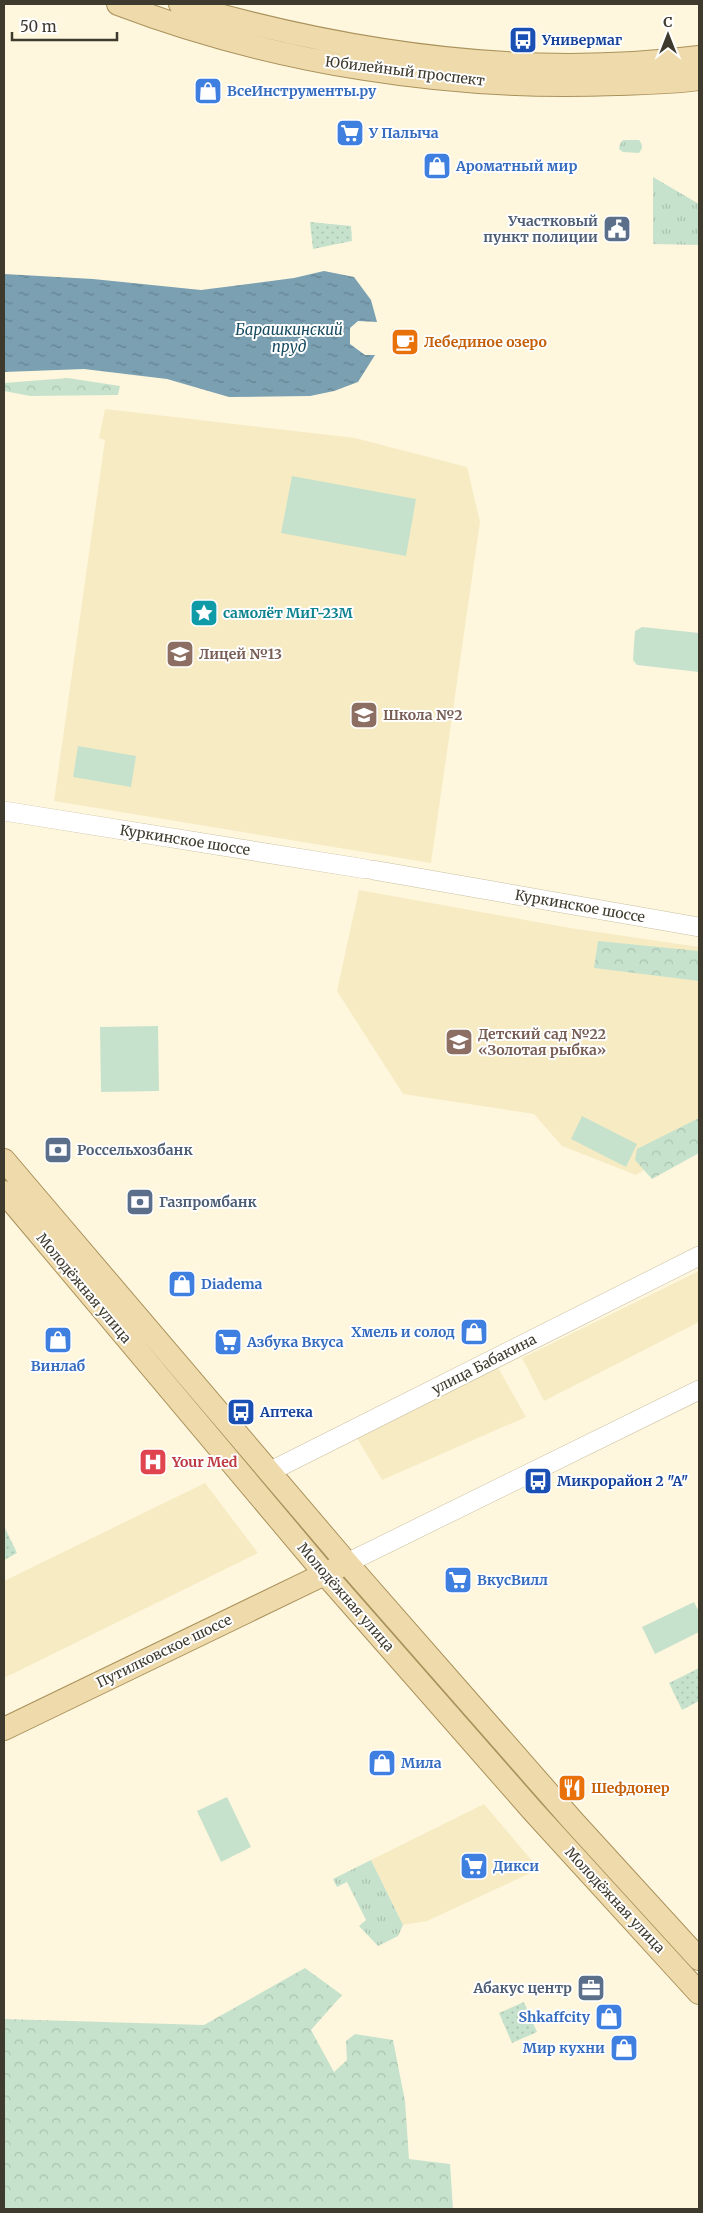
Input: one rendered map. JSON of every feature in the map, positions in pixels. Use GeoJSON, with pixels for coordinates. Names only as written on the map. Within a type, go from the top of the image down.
{"type":"FeatureCollection","features":[{"type":"Feature","properties":{"kind":"main road","name":"Юбилейный проспект"},"geometry":{"type":"LineString","coordinates":[[118,4],[161,20],[260,48],[389,72],[456,80],[522,84],[591,85],[699,79]]}},
{"type":"Feature","properties":{"kind":"main road","name":"Юбилейный проспект"},"geometry":{"type":"LineString","coordinates":[[180,4],[283,32],[379,50],[430,56],[522,64],[586,65],[640,63],[699,57]]}},
{"type":"Feature","properties":{"kind":"main road","name":"Молодёжная улица"},"geometry":{"type":"LineString","coordinates":[[4,1160],[347,1563],[573,1821],[699,1959]]}},
{"type":"Feature","properties":{"kind":"main road","name":"Молодёжная улица"},"geometry":{"type":"LineString","coordinates":[[4,1192],[325,1574],[532,1810],[699,1992]]}},
{"type":"Feature","properties":{"kind":"main road","name":"Путилковское шоссе"},"geometry":{"type":"LineString","coordinates":[[4,1729],[347,1563]]}},
{"type":"Feature","properties":{"kind":"street","name":"Куркинское шоссе"},"geometry":{"type":"LineString","coordinates":[[4,811],[370,870],[699,927]]}},
{"type":"Feature","properties":{"kind":"street","name":"улица Бабакина"},"geometry":{"type":"LineString","coordinates":[[269,1472],[699,1256]]}},
{"type":"Feature","properties":{"kind":"street"},"geometry":{"type":"LineString","coordinates":[[347,1563],[699,1390]]}},
{"type":"Feature","properties":{"kind":"shaded area","name":"Лицей №13"},"geometry":{"type":"Polygon","coordinates":[[[105,409],[355,438],[467,467],[480,522],[431,863],[54,801],[105,440],[99,438],[105,409]]]}},
{"type":"Feature","properties":{"kind":"shaded area"},"geometry":{"type":"Polygon","coordinates":[[[359,890],[570,928],[699,947],[699,1134],[636,1175],[562,1146],[534,1114],[403,1094],[337,991],[359,890]]]}},
{"type":"Feature","properties":{"kind":"shaded area"},"geometry":{"type":"Polygon","coordinates":[[[699,1271],[699,1322],[544,1401],[522,1358],[699,1271]]]}},
{"type":"Feature","properties":{"kind":"shaded area"},"geometry":{"type":"Polygon","coordinates":[[[497,1366],[526,1417],[382,1480],[357,1438],[497,1366]]]}},
{"type":"Feature","properties":{"kind":"shaded area"},"geometry":{"type":"Polygon","coordinates":[[[205,1483],[258,1553],[4,1678],[4,1581],[205,1483]]]}},
{"type":"Feature","properties":{"kind":"shaded area"},"geometry":{"type":"Polygon","coordinates":[[[484,1804],[539,1869],[427,1921],[403,1925],[371,1860],[484,1804]]]}},
{"type":"Feature","properties":{"kind":"green space"},"geometry":{"type":"Polygon","coordinates":[[[623,140],[639,140],[642,146],[639,153],[623,152],[619,149],[623,140]]]}},
{"type":"Feature","properties":{"kind":"green space"},"geometry":{"type":"Polygon","coordinates":[[[653,177],[699,204],[699,245],[653,244],[653,177]]]}},
{"type":"Feature","properties":{"kind":"green space"},"geometry":{"type":"Polygon","coordinates":[[[310,222],[351,226],[352,241],[313,249],[310,222]]]}},
{"type":"Feature","properties":{"kind":"green space"},"geometry":{"type":"Polygon","coordinates":[[[68,378],[120,386],[118,395],[30,396],[4,391],[4,383],[68,378]]]}},
{"type":"Feature","properties":{"kind":"green space"},"geometry":{"type":"Polygon","coordinates":[[[292,476],[416,499],[406,556],[281,533],[292,476]]]}},
{"type":"Feature","properties":{"kind":"green space"},"geometry":{"type":"Polygon","coordinates":[[[642,627],[699,633],[699,672],[637,665],[633,660],[635,631],[642,627]]]}},
{"type":"Feature","properties":{"kind":"green space"},"geometry":{"type":"Polygon","coordinates":[[[78,746],[136,756],[131,787],[73,777],[78,746]]]}},
{"type":"Feature","properties":{"kind":"green space"},"geometry":{"type":"Polygon","coordinates":[[[598,941],[699,951],[699,981],[594,968],[598,941]]]}},
{"type":"Feature","properties":{"kind":"green space"},"geometry":{"type":"Polygon","coordinates":[[[158,1026],[159,1091],[101,1092],[100,1027],[158,1026]]]}},
{"type":"Feature","properties":{"kind":"green space"},"geometry":{"type":"Polygon","coordinates":[[[582,1116],[637,1144],[626,1167],[571,1139],[582,1116]]]}},
{"type":"Feature","properties":{"kind":"green space"},"geometry":{"type":"Polygon","coordinates":[[[699,1118],[699,1153],[652,1179],[635,1160],[637,1149],[699,1118]]]}},
{"type":"Feature","properties":{"kind":"green space"},"geometry":{"type":"Polygon","coordinates":[[[4,1529],[17,1553],[4,1560],[4,1529]]]}},
{"type":"Feature","properties":{"kind":"green space"},"geometry":{"type":"Polygon","coordinates":[[[694,1602],[699,1612],[699,1632],[655,1654],[642,1627],[694,1602]]]}},
{"type":"Feature","properties":{"kind":"green space"},"geometry":{"type":"Polygon","coordinates":[[[699,1668],[699,1701],[682,1710],[669,1683],[699,1668]]]}},
{"type":"Feature","properties":{"kind":"green space"},"geometry":{"type":"Polygon","coordinates":[[[227,1797],[251,1847],[221,1862],[197,1811],[227,1797]]]}},
{"type":"Feature","properties":{"kind":"green space"},"geometry":{"type":"Polygon","coordinates":[[[371,1860],[403,1925],[398,1936],[378,1946],[359,1926],[366,1920],[347,1882],[337,1887],[333,1879],[371,1860]]]}},
{"type":"Feature","properties":{"kind":"green space"},"geometry":{"type":"Polygon","coordinates":[[[305,1968],[342,1995],[311,2030],[334,2072],[347,2060],[346,2041],[355,2034],[393,2040],[405,2101],[409,2159],[450,2164],[453,2209],[4,2209],[4,2019],[204,2025],[305,1968]]]}},
{"type":"Feature","properties":{"kind":"green space"},"geometry":{"type":"Polygon","coordinates":[[[524,2002],[537,2032],[512,2043],[499,2013],[524,2002]]]}},
{"type":"Feature","properties":{"kind":"water","name":"Барашкинский пруд"},"geometry":{"type":"Polygon","coordinates":[[[324,271],[354,277],[371,300],[377,322],[358,321],[350,328],[350,344],[365,355],[375,355],[358,382],[334,391],[310,396],[229,397],[167,379],[84,369],[4,372],[4,274],[93,279],[201,290],[294,278],[324,271]]]}},
{"type":"Feature","properties":{"kind":"place","name":"Универмаг"},"geometry":{"type":"Point","coordinates":[523,40]}},
{"type":"Feature","properties":{"kind":"place","name":"ВсеИнструменты.ру"},"geometry":{"type":"Point","coordinates":[208,91]}},
{"type":"Feature","properties":{"kind":"place","name":"У Палыча"},"geometry":{"type":"Point","coordinates":[350,133]}},
{"type":"Feature","properties":{"kind":"place","name":"Ароматный мир"},"geometry":{"type":"Point","coordinates":[437,166]}},
{"type":"Feature","properties":{"kind":"place","name":"Участковый пункт полиции"},"geometry":{"type":"Point","coordinates":[617,229]}},
{"type":"Feature","properties":{"kind":"place","name":"Лебединое озеро"},"geometry":{"type":"Point","coordinates":[405,342]}},
{"type":"Feature","properties":{"kind":"place","name":"самолёт МиГ-23М"},"geometry":{"type":"Point","coordinates":[204,613]}},
{"type":"Feature","properties":{"kind":"place","name":"Лицей №13"},"geometry":{"type":"Point","coordinates":[180,654]}},
{"type":"Feature","properties":{"kind":"place","name":"Школа №2"},"geometry":{"type":"Point","coordinates":[364,715]}},
{"type":"Feature","properties":{"kind":"place","name":"Детский сад №22 «Золотая рыбка»"},"geometry":{"type":"Point","coordinates":[459,1042]}},
{"type":"Feature","properties":{"kind":"place","name":"Россельхозбанк"},"geometry":{"type":"Point","coordinates":[58,1150]}},
{"type":"Feature","properties":{"kind":"place","name":"Газпромбанк"},"geometry":{"type":"Point","coordinates":[140,1202]}},
{"type":"Feature","properties":{"kind":"place","name":"Diadema"},"geometry":{"type":"Point","coordinates":[182,1284]}},
{"type":"Feature","properties":{"kind":"place","name":"Хмель и солод"},"geometry":{"type":"Point","coordinates":[474,1332]}},
{"type":"Feature","properties":{"kind":"place","name":"Винлаб"},"geometry":{"type":"Point","coordinates":[58,1340]}},
{"type":"Feature","properties":{"kind":"place","name":"Азбука Вкуса"},"geometry":{"type":"Point","coordinates":[228,1342]}},
{"type":"Feature","properties":{"kind":"place","name":"Аптека"},"geometry":{"type":"Point","coordinates":[241,1412]}},
{"type":"Feature","properties":{"kind":"place","name":"Your Med"},"geometry":{"type":"Point","coordinates":[153,1462]}},
{"type":"Feature","properties":{"kind":"place","name":"Микрорайон 2 \"А\""},"geometry":{"type":"Point","coordinates":[538,1481]}},
{"type":"Feature","properties":{"kind":"place","name":"ВкусВилл"},"geometry":{"type":"Point","coordinates":[458,1580]}},
{"type":"Feature","properties":{"kind":"place","name":"Мила"},"geometry":{"type":"Point","coordinates":[382,1763]}},
{"type":"Feature","properties":{"kind":"place","name":"Шефдонер"},"geometry":{"type":"Point","coordinates":[572,1788]}},
{"type":"Feature","properties":{"kind":"place","name":"Дикси"},"geometry":{"type":"Point","coordinates":[474,1866]}},
{"type":"Feature","properties":{"kind":"place","name":"Абакус центр"},"geometry":{"type":"Point","coordinates":[591,1988]}},
{"type":"Feature","properties":{"kind":"place","name":"Shkaffcity"},"geometry":{"type":"Point","coordinates":[609,2017]}},
{"type":"Feature","properties":{"kind":"place","name":"Мир кухни"},"geometry":{"type":"Point","coordinates":[624,2048]}}]}
